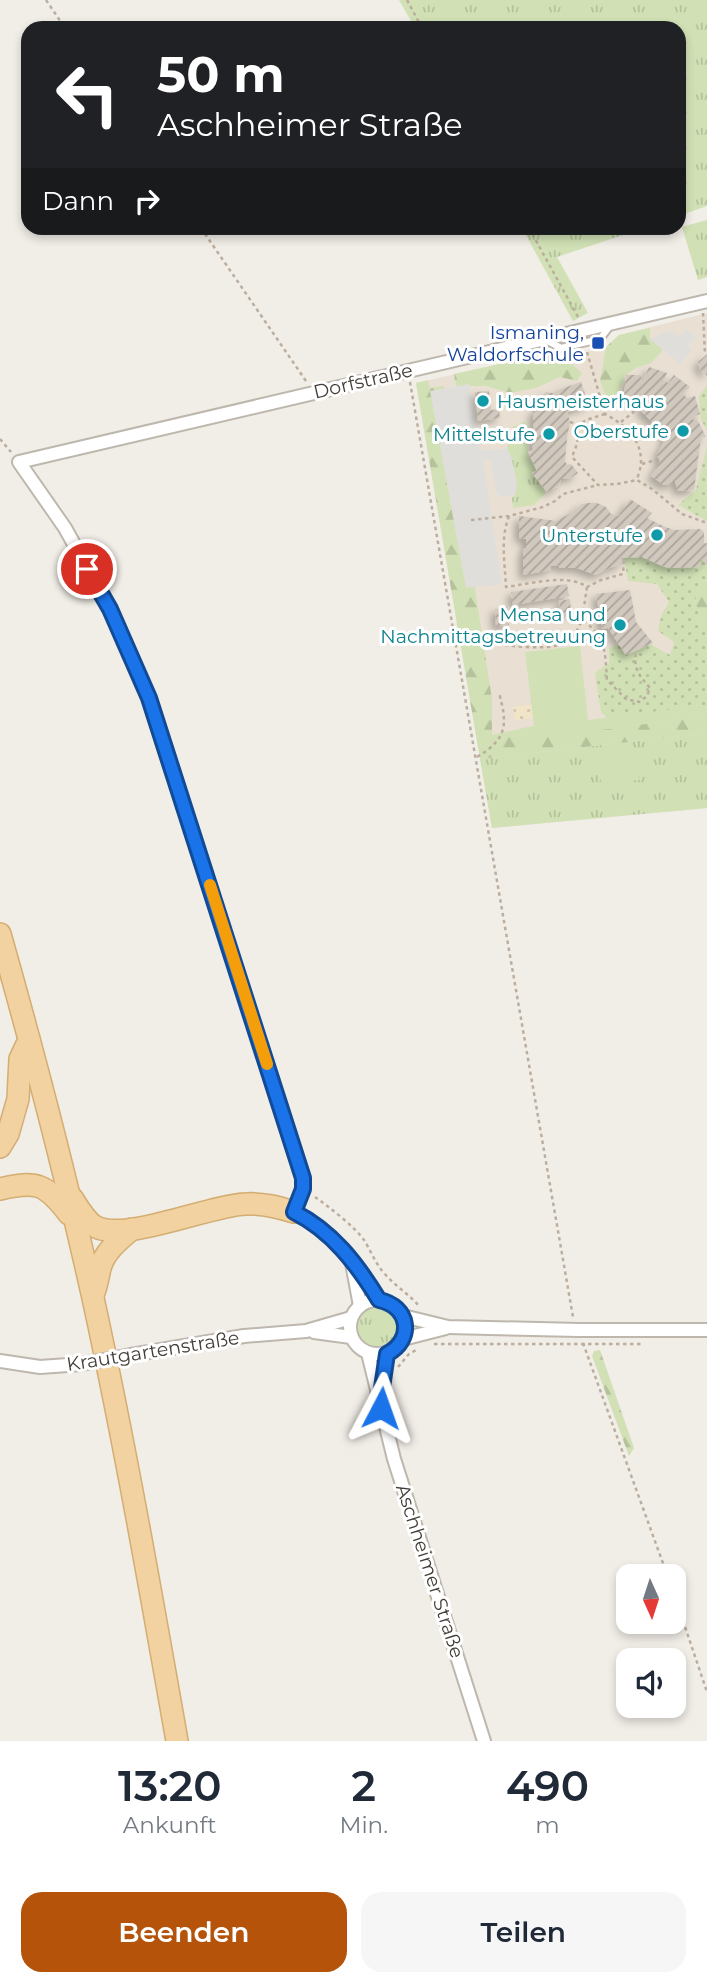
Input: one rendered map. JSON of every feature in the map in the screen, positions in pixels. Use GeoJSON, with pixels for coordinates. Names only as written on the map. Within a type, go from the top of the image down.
{"type":"FeatureCollection","features":[{"type":"Feature","properties":{"kind":"main road"},"geometry":{"type":"LineString","coordinates":[[0,934],[92,1297],[147,1568],[177,1741]]}},
{"type":"Feature","properties":{"kind":"main road"},"geometry":{"type":"LineString","coordinates":[[0,1147],[8,1134],[18,1099],[20,1059],[29,1040]]}},
{"type":"Feature","properties":{"kind":"main road"},"geometry":{"type":"LineString","coordinates":[[0,1189],[32,1183],[55,1195],[74,1220]]}},
{"type":"Feature","properties":{"kind":"main road"},"geometry":{"type":"LineString","coordinates":[[66,1191],[95,1226],[110,1230],[132,1229],[244,1203],[273,1206],[294,1212]]}},
{"type":"Feature","properties":{"kind":"main road"},"geometry":{"type":"LineString","coordinates":[[92,1297],[106,1254],[132,1229]]}},
{"type":"Feature","properties":{"kind":"street","name":"Dorfstraße"},"geometry":{"type":"LineString","coordinates":[[19,462],[545,339],[584,336],[611,323],[705,307]]}},
{"type":"Feature","properties":{"kind":"street"},"geometry":{"type":"LineString","coordinates":[[19,462],[65,528],[110,609],[149,698],[303,1178],[303,1189],[294,1212],[330,1234],[362,1273],[379,1300]]}},
{"type":"Feature","properties":{"kind":"street"},"geometry":{"type":"LineString","coordinates":[[352,1263],[360,1306]]}},
{"type":"Feature","properties":{"kind":"street"},"geometry":{"type":"LineString","coordinates":[[403,1316],[405,1331],[402,1339],[399,1345],[387,1354],[361,1350],[351,1337],[351,1318],[360,1306],[372,1300],[393,1305],[403,1316],[448,1328],[707,1330]]}},
{"type":"Feature","properties":{"kind":"street","name":"Krautgartenstraße"},"geometry":{"type":"LineString","coordinates":[[0,1361],[40,1367],[82,1364],[244,1336],[306,1331],[351,1318]]}},
{"type":"Feature","properties":{"kind":"street"},"geometry":{"type":"LineString","coordinates":[[402,1339],[448,1328]]}},
{"type":"Feature","properties":{"kind":"street","name":"Krautgartenstraße"},"geometry":{"type":"LineString","coordinates":[[306,1331],[351,1337]]}},
{"type":"Feature","properties":{"kind":"street","name":"Aschheimer Straße"},"geometry":{"type":"LineString","coordinates":[[368,1353],[394,1459],[484,1741]]}},
{"type":"Feature","properties":{"kind":"street","name":"Aschheimer Straße"},"geometry":{"type":"LineString","coordinates":[[380,1401],[387,1354]]}},
{"type":"Feature","properties":{"kind":"path"},"geometry":{"type":"LineString","coordinates":[[46,0],[60,21]]}},
{"type":"Feature","properties":{"kind":"path"},"geometry":{"type":"LineString","coordinates":[[407,0],[418,21]]}},
{"type":"Feature","properties":{"kind":"path"},"geometry":{"type":"LineString","coordinates":[[206,235],[314,392]]}},
{"type":"Feature","properties":{"kind":"path"},"geometry":{"type":"LineString","coordinates":[[533,235],[584,336],[605,414],[629,429],[635,439],[642,464],[637,480]]}},
{"type":"Feature","properties":{"kind":"path"},"geometry":{"type":"LineString","coordinates":[[705,307],[705,355]]}},
{"type":"Feature","properties":{"kind":"path"},"geometry":{"type":"LineString","coordinates":[[408,370],[573,1317],[579,1331]]}},
{"type":"Feature","properties":{"kind":"path"},"geometry":{"type":"LineString","coordinates":[[620,423],[636,410],[640,402]]}},
{"type":"Feature","properties":{"kind":"path"},"geometry":{"type":"LineString","coordinates":[[566,463],[572,457],[577,444],[579,425],[605,414]]}},
{"type":"Feature","properties":{"kind":"path"},"geometry":{"type":"LineString","coordinates":[[570,422],[579,425]]}},
{"type":"Feature","properties":{"kind":"path"},"geometry":{"type":"LineString","coordinates":[[0,439],[19,462]]}},
{"type":"Feature","properties":{"kind":"path"},"geometry":{"type":"LineString","coordinates":[[0,449],[4,444]]}},
{"type":"Feature","properties":{"kind":"path"},"geometry":{"type":"LineString","coordinates":[[572,457],[598,485]]}},
{"type":"Feature","properties":{"kind":"path"},"geometry":{"type":"LineString","coordinates":[[642,464],[659,459]]}},
{"type":"Feature","properties":{"kind":"path"},"geometry":{"type":"LineString","coordinates":[[471,520],[509,516],[543,507],[563,494],[598,485],[637,480],[682,514],[707,523]]}},
{"type":"Feature","properties":{"kind":"path"},"geometry":{"type":"LineString","coordinates":[[509,516],[502,541],[506,587],[559,580],[580,581],[587,587]]}},
{"type":"Feature","properties":{"kind":"path"},"geometry":{"type":"LineString","coordinates":[[587,587],[623,574],[624,558]]}},
{"type":"Feature","properties":{"kind":"path"},"geometry":{"type":"LineString","coordinates":[[491,643],[520,647],[564,643],[576,633],[582,620],[587,587]]}},
{"type":"Feature","properties":{"kind":"path"},"geometry":{"type":"LineString","coordinates":[[582,620],[591,626],[602,640],[606,651],[607,680],[626,699],[639,702],[647,696],[650,688],[637,671],[634,662],[636,651]]}},
{"type":"Feature","properties":{"kind":"path"},"geometry":{"type":"LineString","coordinates":[[476,758],[499,741],[505,724],[499,693]]}},
{"type":"Feature","properties":{"kind":"path"},"geometry":{"type":"LineString","coordinates":[[424,1345],[652,1343]]}},
{"type":"Feature","properties":{"kind":"path"},"geometry":{"type":"LineString","coordinates":[[584,1345],[663,1564]]}},
{"type":"Feature","properties":{"kind":"path"},"geometry":{"type":"LineString","coordinates":[[686,1630],[707,1692]]}},
{"type":"Feature","properties":{"kind":"shaded area"},"geometry":{"type":"Polygon","coordinates":[[[707,313],[707,808],[492,828],[416,383],[545,354],[565,358],[606,347],[619,335],[707,313]]]}},
{"type":"Feature","properties":{"kind":"shaded area"},"geometry":{"type":"Polygon","coordinates":[[[686,329],[696,337],[688,346],[692,350],[680,364],[650,339],[670,330],[677,337],[686,329]]]}},
{"type":"Feature","properties":{"kind":"shaded area"},"geometry":{"type":"Polygon","coordinates":[[[469,384],[481,450],[507,448],[517,484],[515,495],[500,497],[496,491],[491,461],[483,458],[502,584],[466,588],[430,391],[469,384]]]}},
{"type":"Feature","properties":{"kind":"green space"},"geometry":{"type":"Polygon","coordinates":[[[399,0],[707,0],[707,206],[686,214],[686,21],[411,21],[399,0]]]}},
{"type":"Feature","properties":{"kind":"green space"},"geometry":{"type":"Polygon","coordinates":[[[707,220],[707,277],[698,280],[684,235],[686,226],[707,220]]]}},
{"type":"Feature","properties":{"kind":"green space"},"geometry":{"type":"Polygon","coordinates":[[[526,235],[623,235],[557,257],[588,313],[573,321],[526,235]]]}},
{"type":"Feature","properties":{"kind":"green space"},"geometry":{"type":"Polygon","coordinates":[[[650,328],[650,339],[663,350],[651,363],[626,375],[618,393],[606,397],[600,381],[606,347],[619,335],[650,328]]]}},
{"type":"Feature","properties":{"kind":"green space"},"geometry":{"type":"Polygon","coordinates":[[[545,354],[565,358],[582,373],[577,381],[560,377],[536,388],[510,393],[486,386],[456,386],[454,374],[545,354]]]}},
{"type":"Feature","properties":{"kind":"green space"},"geometry":{"type":"Polygon","coordinates":[[[428,380],[430,388],[444,386],[492,699],[492,735],[523,728],[525,739],[707,716],[707,733],[480,759],[416,383],[428,380]]]}},
{"type":"Feature","properties":{"kind":"green space"},"geometry":{"type":"Polygon","coordinates":[[[707,385],[707,431],[701,419],[699,396],[707,385]]]}},
{"type":"Feature","properties":{"kind":"green space"},"geometry":{"type":"Polygon","coordinates":[[[525,421],[528,452],[537,471],[533,473],[546,493],[534,505],[513,508],[512,498],[515,495],[512,460],[507,448],[513,427],[525,421]]]}},
{"type":"Feature","properties":{"kind":"green space"},"geometry":{"type":"Polygon","coordinates":[[[707,445],[707,521],[678,505],[696,490],[707,445]]]}},
{"type":"Feature","properties":{"kind":"green space"},"geometry":{"type":"Polygon","coordinates":[[[642,557],[664,567],[701,558],[707,564],[707,580],[699,585],[695,602],[701,621],[707,624],[707,705],[608,718],[601,712],[595,673],[609,663],[609,649],[619,644],[626,655],[650,644],[670,655],[674,642],[658,631],[661,616],[669,602],[657,584],[628,581],[624,558],[642,557]]]}},
{"type":"Feature","properties":{"kind":"green space"},"geometry":{"type":"Polygon","coordinates":[[[707,580],[707,624],[701,621],[695,602],[699,585],[707,580]]]}},
{"type":"Feature","properties":{"kind":"green space"},"geometry":{"type":"Polygon","coordinates":[[[580,646],[588,720],[707,705],[707,716],[525,740],[523,728],[534,726],[525,652],[580,646]]]}},
{"type":"Feature","properties":{"kind":"green space"},"geometry":{"type":"Polygon","coordinates":[[[707,733],[707,808],[492,828],[480,759],[707,733]]]}},
{"type":"Feature","properties":{"kind":"green space"},"geometry":{"type":"Polygon","coordinates":[[[637,756],[640,780],[601,783],[598,760],[637,756]]]}},
{"type":"Feature","properties":{"kind":"green space"},"geometry":{"type":"Polygon","coordinates":[[[378,1307],[393,1313],[399,1328],[393,1343],[378,1349],[363,1343],[357,1328],[363,1313],[378,1307]]]}},
{"type":"Feature","properties":{"kind":"green space"},"geometry":{"type":"Polygon","coordinates":[[[600,1350],[634,1448],[629,1456],[592,1356],[594,1351],[600,1350]]]}},
{"type":"Feature","properties":{"kind":"sand"},"geometry":{"type":"Polygon","coordinates":[[[531,705],[533,718],[515,720],[513,707],[531,705]]]}},
{"type":"Feature","properties":{"kind":"building"},"geometry":{"type":"Polygon","coordinates":[[[707,354],[707,376],[700,369],[698,362],[707,354]]]}},
{"type":"Feature","properties":{"kind":"building","name":"Oberstufe"},"geometry":{"type":"Polygon","coordinates":[[[649,367],[667,373],[664,381],[668,383],[674,375],[690,387],[683,394],[687,398],[695,396],[700,414],[692,417],[693,420],[697,419],[706,437],[701,437],[694,490],[678,491],[674,478],[670,485],[664,485],[651,476],[660,462],[657,455],[665,439],[662,424],[660,420],[655,425],[640,410],[645,404],[624,397],[626,375],[641,375],[642,382],[649,367]]]}},
{"type":"Feature","properties":{"kind":"building","name":"Mittelstufe"},"geometry":{"type":"Polygon","coordinates":[[[581,382],[589,405],[567,412],[570,422],[565,461],[578,473],[571,478],[561,479],[559,486],[547,492],[532,473],[537,471],[528,452],[533,450],[533,410],[538,410],[541,396],[546,392],[559,394],[558,390],[581,382]]]}},
{"type":"Feature","properties":{"kind":"building","name":"Hausmeisterhaus"},"geometry":{"type":"Polygon","coordinates":[[[489,391],[491,410],[499,409],[500,418],[478,421],[475,392],[489,391]]]}},
{"type":"Feature","properties":{"kind":"building"},"geometry":{"type":"Polygon","coordinates":[[[630,499],[652,513],[647,518],[665,527],[675,530],[700,529],[704,532],[707,564],[701,558],[700,567],[674,568],[642,557],[621,558],[622,564],[596,575],[577,568],[559,568],[559,565],[550,566],[551,570],[523,575],[523,549],[526,548],[526,539],[519,538],[519,516],[556,521],[582,504],[597,503],[618,516],[630,499]]]}},
{"type":"Feature","properties":{"kind":"building"},"geometry":{"type":"Polygon","coordinates":[[[567,584],[569,596],[513,605],[511,592],[567,584]]]}},
{"type":"Feature","properties":{"kind":"building","name":"Mensa und Nachmittagsbetreuung"},"geometry":{"type":"Polygon","coordinates":[[[630,590],[636,622],[653,643],[626,655],[608,628],[602,629],[596,594],[630,590]]]}},
{"type":"Feature","properties":{"kind":"building"},"geometry":{"type":"Polygon","coordinates":[[[570,599],[571,613],[561,614],[559,601],[570,599]]]}},
{"type":"Feature","properties":{"kind":"building"},"geometry":{"type":"Polygon","coordinates":[[[508,607],[509,625],[496,626],[495,609],[508,607]]]}},
{"type":"Feature","properties":{"kind":"slow traffic"},"geometry":{"type":"LineString","coordinates":[[210,885],[267,1064]]}},
{"type":"Feature","properties":{"kind":"place","name":"Ismaning, Waldorfschule"},"geometry":{"type":"Point","coordinates":[598,343]}},
{"type":"Feature","properties":{"kind":"place","name":"Hausmeisterhaus"},"geometry":{"type":"Point","coordinates":[483,401]}},
{"type":"Feature","properties":{"kind":"place","name":"Oberstufe"},"geometry":{"type":"Point","coordinates":[683,431]}},
{"type":"Feature","properties":{"kind":"place","name":"Mittelstufe"},"geometry":{"type":"Point","coordinates":[549,434]}},
{"type":"Feature","properties":{"kind":"place","name":"Unterstufe"},"geometry":{"type":"Point","coordinates":[657,535]}},
{"type":"Feature","properties":{"kind":"place","name":"Mensa und Nachmittagsbetreuung"},"geometry":{"type":"Point","coordinates":[620,625]}},
{"type":"Feature","properties":{"kind":"route"},"geometry":{"type":"LineString","coordinates":[[87,569],[110,609],[149,698],[183,803],[303,1178],[303,1189],[294,1212],[330,1234],[362,1273],[379,1300],[393,1305],[403,1316],[405,1331],[402,1339],[399,1345],[387,1354],[381,1408]]}}]}
